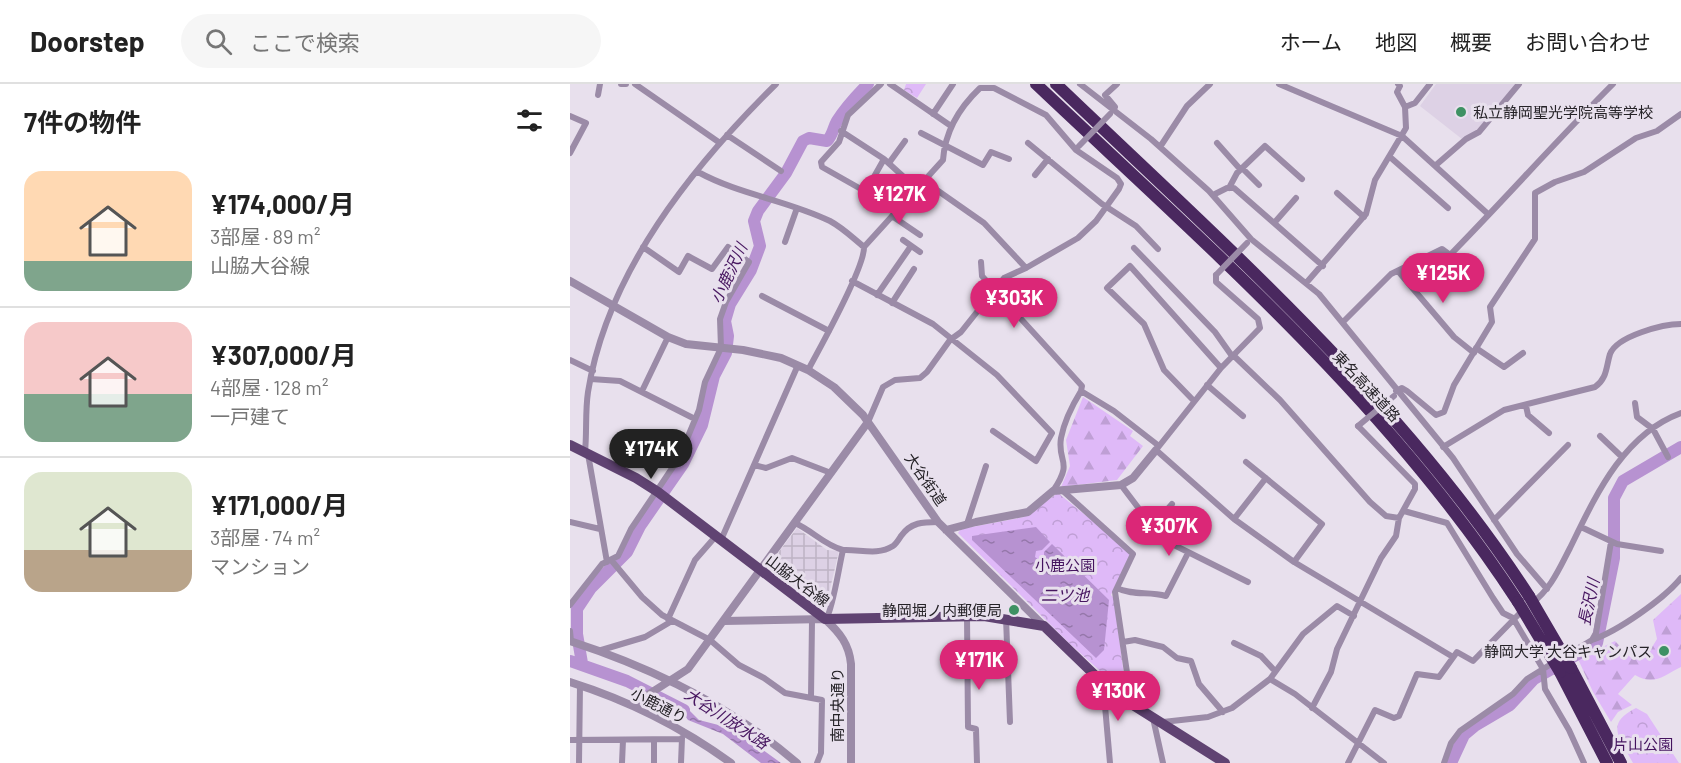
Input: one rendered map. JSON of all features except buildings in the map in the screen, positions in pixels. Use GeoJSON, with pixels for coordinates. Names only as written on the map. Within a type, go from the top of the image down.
{"type":"FeatureCollection","features":[{"type":"Feature","properties":{"kind":"highway","name":"東名高速道路"},"geometry":{"type":"LineString","coordinates":[[1036,84],[1239,276],[1362,401],[1523,598]]}},
{"type":"Feature","properties":{"kind":"highway","name":"東名高速道路"},"geometry":{"type":"LineString","coordinates":[[1056,84],[1263,283],[1397,422],[1465,504],[1621,763]]}},
{"type":"Feature","properties":{"kind":"highway","name":"東名高速道路"},"geometry":{"type":"LineString","coordinates":[[1566,670],[1607,763]]}},
{"type":"Feature","properties":{"kind":"main road","name":"山脇大谷線"},"geometry":{"type":"LineString","coordinates":[[570,445],[661,494],[825,619],[967,616],[1006,618],[1044,626]]}},
{"type":"Feature","properties":{"kind":"main road","name":"大谷街道"},"geometry":{"type":"LineString","coordinates":[[1044,626],[1103,683],[1125,700],[1225,763]]}},
{"type":"Feature","properties":{"kind":"street"},"geometry":{"type":"LineString","coordinates":[[598,95],[600,84]]}},
{"type":"Feature","properties":{"kind":"street"},"geometry":{"type":"LineString","coordinates":[[621,84],[626,84]]}},
{"type":"Feature","properties":{"kind":"street"},"geometry":{"type":"LineString","coordinates":[[635,84],[720,143]]}},
{"type":"Feature","properties":{"kind":"street"},"geometry":{"type":"LineString","coordinates":[[776,84],[720,143],[642,247],[600,340],[591,379],[586,453],[600,529],[609,562],[642,597],[670,620],[710,640],[739,665],[764,678],[785,693],[811,696],[822,700],[821,753],[817,763]]}},
{"type":"Feature","properties":{"kind":"street"},"geometry":{"type":"LineString","coordinates":[[881,84],[848,115],[839,142],[821,162],[822,166],[898,210]]}},
{"type":"Feature","properties":{"kind":"street"},"geometry":{"type":"LineString","coordinates":[[890,84],[898,86],[951,126]]}},
{"type":"Feature","properties":{"kind":"street"},"geometry":{"type":"LineString","coordinates":[[933,114],[953,84]]}},
{"type":"Feature","properties":{"kind":"street"},"geometry":{"type":"LineString","coordinates":[[1080,84],[1111,112],[1160,147],[1213,195],[1249,241],[1307,282],[1343,322],[1396,393],[1457,464],[1517,554],[1547,589]]}},
{"type":"Feature","properties":{"kind":"street"},"geometry":{"type":"LineString","coordinates":[[1078,148],[1115,107],[1105,94],[1117,84]]}},
{"type":"Feature","properties":{"kind":"street"},"geometry":{"type":"LineString","coordinates":[[1160,147],[1187,106],[1210,84]]}},
{"type":"Feature","properties":{"kind":"street"},"geometry":{"type":"LineString","coordinates":[[1279,84],[1402,136],[1488,214]]}},
{"type":"Feature","properties":{"kind":"street"},"geometry":{"type":"LineString","coordinates":[[1307,282],[1364,217],[1375,180],[1406,128],[1404,107],[1397,92],[1400,86],[1398,84]]}},
{"type":"Feature","properties":{"kind":"street"},"geometry":{"type":"LineString","coordinates":[[1404,107],[1415,104],[1430,84]]}},
{"type":"Feature","properties":{"kind":"street"},"geometry":{"type":"LineString","coordinates":[[1436,165],[1466,139],[1479,132],[1519,84]]}},
{"type":"Feature","properties":{"kind":"street"},"geometry":{"type":"LineString","coordinates":[[1343,322],[1391,274],[1442,249],[1450,255],[1613,84]]}},
{"type":"Feature","properties":{"kind":"street"},"geometry":{"type":"LineString","coordinates":[[864,247],[943,160],[944,147],[951,126],[980,88],[994,88],[1046,115],[1078,148],[1121,184],[1096,221],[1078,238],[1004,278],[961,332],[950,340],[920,378],[895,380],[883,387],[868,422]]}},
{"type":"Feature","properties":{"kind":"street"},"geometry":{"type":"LineString","coordinates":[[1312,708],[1331,672],[1335,653],[1359,603],[1381,558],[1396,536],[1399,518],[1415,489],[1415,484],[1358,426],[1402,388],[1431,413],[1440,414],[1454,385],[1492,322],[1490,307],[1535,239],[1535,193],[1555,182],[1584,172],[1636,138],[1657,131],[1681,114]]}},
{"type":"Feature","properties":{"kind":"street"},"geometry":{"type":"LineString","coordinates":[[570,116],[586,123],[570,153]]}},
{"type":"Feature","properties":{"kind":"street"},"geometry":{"type":"LineString","coordinates":[[841,131],[886,161],[917,189]]}},
{"type":"Feature","properties":{"kind":"street"},"geometry":{"type":"LineString","coordinates":[[921,133],[944,147],[983,165],[991,152],[1009,159]]}},
{"type":"Feature","properties":{"kind":"street"},"geometry":{"type":"LineString","coordinates":[[727,135],[781,171]]}},
{"type":"Feature","properties":{"kind":"street"},"geometry":{"type":"LineString","coordinates":[[866,192],[886,161],[905,141]]}},
{"type":"Feature","properties":{"kind":"street"},"geometry":{"type":"LineString","coordinates":[[1028,143],[1107,206],[1136,226],[1158,249]]}},
{"type":"Feature","properties":{"kind":"street"},"geometry":{"type":"LineString","coordinates":[[1217,143],[1259,185]]}},
{"type":"Feature","properties":{"kind":"street"},"geometry":{"type":"LineString","coordinates":[[1213,195],[1229,188],[1241,168],[1265,146],[1302,179]]}},
{"type":"Feature","properties":{"kind":"street"},"geometry":{"type":"LineString","coordinates":[[1390,157],[1448,208]]}},
{"type":"Feature","properties":{"kind":"street"},"geometry":{"type":"LineString","coordinates":[[1035,175],[1048,159]]}},
{"type":"Feature","properties":{"kind":"street"},"geometry":{"type":"LineString","coordinates":[[698,172],[719,183],[832,222],[864,247],[865,254],[808,370]]}},
{"type":"Feature","properties":{"kind":"street"},"geometry":{"type":"LineString","coordinates":[[924,181],[984,223],[1026,268]]}},
{"type":"Feature","properties":{"kind":"street"},"geometry":{"type":"LineString","coordinates":[[1229,188],[1240,193],[1275,222],[1323,266]]}},
{"type":"Feature","properties":{"kind":"street"},"geometry":{"type":"LineString","coordinates":[[1337,193],[1364,217]]}},
{"type":"Feature","properties":{"kind":"street"},"geometry":{"type":"LineString","coordinates":[[1275,222],[1296,198]]}},
{"type":"Feature","properties":{"kind":"street"},"geometry":{"type":"LineString","coordinates":[[785,242],[796,208]]}},
{"type":"Feature","properties":{"kind":"street"},"geometry":{"type":"LineString","coordinates":[[891,216],[920,235]]}},
{"type":"Feature","properties":{"kind":"street"},"geometry":{"type":"LineString","coordinates":[[903,240],[920,252]]}},
{"type":"Feature","properties":{"kind":"street"},"geometry":{"type":"LineString","coordinates":[[1053,491],[1121,485],[1133,478],[1221,368],[1260,328],[1258,319],[1216,282],[1216,275],[1249,241]]}},
{"type":"Feature","properties":{"kind":"street"},"geometry":{"type":"LineString","coordinates":[[877,295],[911,246]]}},
{"type":"Feature","properties":{"kind":"street"},"geometry":{"type":"LineString","coordinates":[[570,605],[609,562],[618,556],[631,529],[661,494],[679,458],[695,419],[705,382],[722,348],[720,319],[726,302],[749,262],[728,247],[712,268],[688,256],[679,272],[642,247]]}},
{"type":"Feature","properties":{"kind":"street"},"geometry":{"type":"LineString","coordinates":[[1134,248],[1215,332],[1233,356],[1272,392],[1370,502],[1386,516],[1399,518]]}},
{"type":"Feature","properties":{"kind":"street"},"geometry":{"type":"LineString","coordinates":[[946,530],[1028,512],[1053,491],[1065,466],[1061,440],[1073,404],[1082,391],[1082,386],[1046,344],[982,276],[981,262]]}},
{"type":"Feature","properties":{"kind":"street"},"geometry":{"type":"LineString","coordinates":[[1194,401],[1164,370],[1144,324],[1107,288],[1130,266],[1221,368]]}},
{"type":"Feature","properties":{"kind":"street"},"geometry":{"type":"LineString","coordinates":[[892,303],[914,269]]}},
{"type":"Feature","properties":{"kind":"street"},"geometry":{"type":"LineString","coordinates":[[895,270],[907,279]]}},
{"type":"Feature","properties":{"kind":"street"},"geometry":{"type":"LineString","coordinates":[[1398,271],[1454,337],[1504,367],[1523,353]]}},
{"type":"Feature","properties":{"kind":"street","name":"大谷街道"},"geometry":{"type":"LineString","coordinates":[[570,281],[668,337],[686,344],[764,353],[798,365],[834,387],[868,422],[938,522],[1044,626]]}},
{"type":"Feature","properties":{"kind":"street"},"geometry":{"type":"LineString","coordinates":[[852,281],[933,324],[950,340],[997,375],[1061,440]]}},
{"type":"Feature","properties":{"kind":"street"},"geometry":{"type":"LineString","coordinates":[[762,296],[829,331]]}},
{"type":"Feature","properties":{"kind":"street"},"geometry":{"type":"LineString","coordinates":[[1443,447],[1504,410],[1595,387],[1605,377],[1610,353],[1620,340],[1681,324]]}},
{"type":"Feature","properties":{"kind":"street"},"geometry":{"type":"LineString","coordinates":[[642,391],[668,337]]}},
{"type":"Feature","properties":{"kind":"street"},"geometry":{"type":"LineString","coordinates":[[570,360],[593,371]]}},
{"type":"Feature","properties":{"kind":"street"},"geometry":{"type":"LineString","coordinates":[[598,651],[645,637],[670,620],[695,560],[718,538],[754,465],[798,365]]}},
{"type":"Feature","properties":{"kind":"street"},"geometry":{"type":"LineString","coordinates":[[591,379],[620,381],[695,419]]}},
{"type":"Feature","properties":{"kind":"street"},"geometry":{"type":"LineString","coordinates":[[1207,385],[1243,416]]}},
{"type":"Feature","properties":{"kind":"street"},"geometry":{"type":"LineString","coordinates":[[1082,391],[1113,411],[1158,448],[1234,519],[1294,562],[1359,603],[1398,622],[1453,657]]}},
{"type":"Feature","properties":{"kind":"street"},"geometry":{"type":"LineString","coordinates":[[1635,403],[1637,417],[1653,429],[1667,454]]}},
{"type":"Feature","properties":{"kind":"street"},"geometry":{"type":"LineString","coordinates":[[1526,406],[1528,415],[1549,433]]}},
{"type":"Feature","properties":{"kind":"street"},"geometry":{"type":"LineString","coordinates":[[1348,763],[1375,710],[1395,718],[1399,716],[1417,674],[1439,677],[1457,652],[1473,661],[1513,618],[1547,589],[1622,457],[1653,429],[1681,413]]}},
{"type":"Feature","properties":{"kind":"street","name":"小鹿通り"},"geometry":{"type":"LineString","coordinates":[[632,705],[688,669],[868,422]]}},
{"type":"Feature","properties":{"kind":"street"},"geometry":{"type":"LineString","coordinates":[[993,431],[1036,461],[1052,433]]}},
{"type":"Feature","properties":{"kind":"street"},"geometry":{"type":"LineString","coordinates":[[1600,436],[1622,457]]}},
{"type":"Feature","properties":{"kind":"street"},"geometry":{"type":"LineString","coordinates":[[1494,520],[1568,446]]}},
{"type":"Feature","properties":{"kind":"street"},"geometry":{"type":"LineString","coordinates":[[754,465],[766,468],[792,458],[831,473]]}},
{"type":"Feature","properties":{"kind":"street"},"geometry":{"type":"LineString","coordinates":[[1246,462],[1322,524],[1294,562]]}},
{"type":"Feature","properties":{"kind":"street"},"geometry":{"type":"LineString","coordinates":[[967,524],[986,466]]}},
{"type":"Feature","properties":{"kind":"street"},"geometry":{"type":"LineString","coordinates":[[1234,519],[1266,478]]}},
{"type":"Feature","properties":{"kind":"street"},"geometry":{"type":"LineString","coordinates":[[1121,485],[1140,510]]}},
{"type":"Feature","properties":{"kind":"street"},"geometry":{"type":"LineString","coordinates":[[1063,491],[1134,554],[1115,592],[1129,686],[1125,700]]}},
{"type":"Feature","properties":{"kind":"street"},"geometry":{"type":"LineString","coordinates":[[1172,504],[1153,526],[1164,540],[1248,582]]}},
{"type":"Feature","properties":{"kind":"street"},"geometry":{"type":"LineString","coordinates":[[1404,511],[1447,523],[1503,613],[1513,618],[1543,669],[1544,683],[1581,761]]}},
{"type":"Feature","properties":{"kind":"street"},"geometry":{"type":"LineString","coordinates":[[570,522],[600,529]]}},
{"type":"Feature","properties":{"kind":"street"},"geometry":{"type":"LineString","coordinates":[[795,523],[806,528],[828,546],[843,550],[861,549],[879,552],[894,546],[906,529],[917,522],[938,522]]}},
{"type":"Feature","properties":{"kind":"street"},"geometry":{"type":"LineString","coordinates":[[1581,527],[1613,543],[1661,551]]}},
{"type":"Feature","properties":{"kind":"street"},"geometry":{"type":"LineString","coordinates":[[1593,640],[1613,543]]}},
{"type":"Feature","properties":{"kind":"street"},"geometry":{"type":"LineString","coordinates":[[724,621],[825,619],[831,612],[832,594],[843,550]]}},
{"type":"Feature","properties":{"kind":"street"},"geometry":{"type":"LineString","coordinates":[[1117,588],[1129,594],[1144,591],[1166,596],[1188,553]]}},
{"type":"Feature","properties":{"kind":"street"},"geometry":{"type":"LineString","coordinates":[[1444,763],[1451,743],[1460,731],[1498,706],[1527,679],[1593,640],[1604,636],[1659,601],[1681,578]]}},
{"type":"Feature","properties":{"kind":"street"},"geometry":{"type":"LineString","coordinates":[[1163,763],[1156,720],[1173,723],[1223,712],[1270,679],[1308,629],[1337,606],[1354,616]]}},
{"type":"Feature","properties":{"kind":"street"},"geometry":{"type":"LineString","coordinates":[[967,616],[968,727],[976,729],[977,763]]}},
{"type":"Feature","properties":{"kind":"street"},"geometry":{"type":"LineString","coordinates":[[1006,618],[1010,722]]}},
{"type":"Feature","properties":{"kind":"street","name":"南中央通り"},"geometry":{"type":"LineString","coordinates":[[825,619],[842,635],[850,657],[851,763]]}},
{"type":"Feature","properties":{"kind":"street"},"geometry":{"type":"LineString","coordinates":[[811,696],[812,621]]}},
{"type":"Feature","properties":{"kind":"street"},"geometry":{"type":"LineString","coordinates":[[570,631],[571,641],[671,681],[737,718],[797,763]]}},
{"type":"Feature","properties":{"kind":"street"},"geometry":{"type":"LineString","coordinates":[[1123,642],[1135,640],[1164,647],[1177,658],[1191,662],[1199,684],[1223,712]]}},
{"type":"Feature","properties":{"kind":"street"},"geometry":{"type":"LineString","coordinates":[[1234,643],[1261,656],[1275,672]]}},
{"type":"Feature","properties":{"kind":"street"},"geometry":{"type":"LineString","coordinates":[[1270,679],[1296,694],[1384,763]]}},
{"type":"Feature","properties":{"kind":"street","name":"小鹿通り"},"geometry":{"type":"LineString","coordinates":[[570,682],[632,705],[720,759],[731,763]]}},
{"type":"Feature","properties":{"kind":"street"},"geometry":{"type":"LineString","coordinates":[[1103,683],[1110,763]]}},
{"type":"Feature","properties":{"kind":"street"},"geometry":{"type":"LineString","coordinates":[[579,763],[580,685]]}},
{"type":"Feature","properties":{"kind":"street"},"geometry":{"type":"LineString","coordinates":[[570,741],[654,740],[682,736],[681,763]]}},
{"type":"Feature","properties":{"kind":"street"},"geometry":{"type":"LineString","coordinates":[[622,763],[623,740]]}},
{"type":"Feature","properties":{"kind":"street"},"geometry":{"type":"LineString","coordinates":[[654,740],[654,763]]}},
{"type":"Feature","properties":{"kind":"shaded area","name":"私立静岡聖光学院高等学校"},"geometry":{"type":"Polygon","coordinates":[[[1436,84],[1516,84],[1476,131],[1462,139],[1420,106],[1436,84]]]}},
{"type":"Feature","properties":{"kind":"shaded area"},"geometry":{"type":"Polygon","coordinates":[[[797,528],[827,550],[839,551],[825,610],[768,566],[797,528]]]}},
{"type":"Feature","properties":{"kind":"green space"},"geometry":{"type":"Polygon","coordinates":[[[906,84],[926,84],[917,98],[904,90],[906,84]]]}},
{"type":"Feature","properties":{"kind":"green space"},"geometry":{"type":"Polygon","coordinates":[[[1083,397],[1133,431],[1130,436],[1143,446],[1117,480],[1061,487],[1070,466],[1066,440],[1083,397]]]}},
{"type":"Feature","properties":{"kind":"green space","name":"小鹿公園"},"geometry":{"type":"Polygon","coordinates":[[[1058,493],[1131,552],[1111,595],[1114,598],[1125,684],[1118,687],[1070,644],[958,533],[961,529],[1024,517],[1058,493]]]}},
{"type":"Feature","properties":{"kind":"green space","name":"静岡大学 大谷キャンパス"},"geometry":{"type":"Polygon","coordinates":[[[1681,594],[1681,667],[1653,680],[1635,675],[1618,694],[1632,705],[1618,712],[1611,722],[1593,692],[1578,659],[1615,641],[1632,659],[1646,657],[1657,639],[1653,620],[1681,594]]]}},
{"type":"Feature","properties":{"kind":"green space","name":"片山公園"},"geometry":{"type":"Polygon","coordinates":[[[1636,708],[1647,714],[1679,763],[1633,763],[1620,739],[1618,726],[1626,714],[1636,708]]]}},
{"type":"Feature","properties":{"kind":"water","name":"二ツ池"},"geometry":{"type":"Polygon","coordinates":[[[1036,527],[1050,542],[1042,550],[1036,551],[1035,557],[1039,560],[1044,558],[1044,552],[1052,544],[1109,600],[1104,650],[1096,658],[972,540],[972,536],[1036,527]]]}},
{"type":"Feature","properties":{"kind":"water"},"geometry":{"type":"Polygon","coordinates":[[[671,702],[686,707],[699,720],[734,729],[781,763],[761,763],[723,734],[688,720],[671,702]]]}},
{"type":"Feature","properties":{"kind":"waterway","name":"小鹿沢川"},"geometry":{"type":"LineString","coordinates":[[582,663],[577,634],[577,609],[591,588],[627,552],[640,526],[683,464],[702,425],[714,376],[726,353],[728,336],[725,321],[730,304],[751,270],[760,246],[754,221],[758,211],[786,173],[803,141],[809,138],[827,141],[840,116],[868,84]]}},
{"type":"Feature","properties":{"kind":"waterway","name":"長沢川"},"geometry":{"type":"LineString","coordinates":[[1451,763],[1464,735],[1476,725],[1510,705],[1534,679],[1597,643],[1614,558],[1614,498],[1623,481],[1681,447]]}},
{"type":"Feature","properties":{"kind":"waterway","name":"大谷川放水路"},"geometry":{"type":"LineString","coordinates":[[570,661],[627,681],[684,710]]}},
{"type":"Feature","properties":{"kind":"place","name":"私立静岡聖光学院高等学校"},"geometry":{"type":"Point","coordinates":[1461,112]}},
{"type":"Feature","properties":{"kind":"place","name":"静岡堀ノ内郵便局"},"geometry":{"type":"Point","coordinates":[1014,610]}},
{"type":"Feature","properties":{"kind":"place","name":"静岡大学 大谷キャンパス"},"geometry":{"type":"Point","coordinates":[1664,651]}}]}
